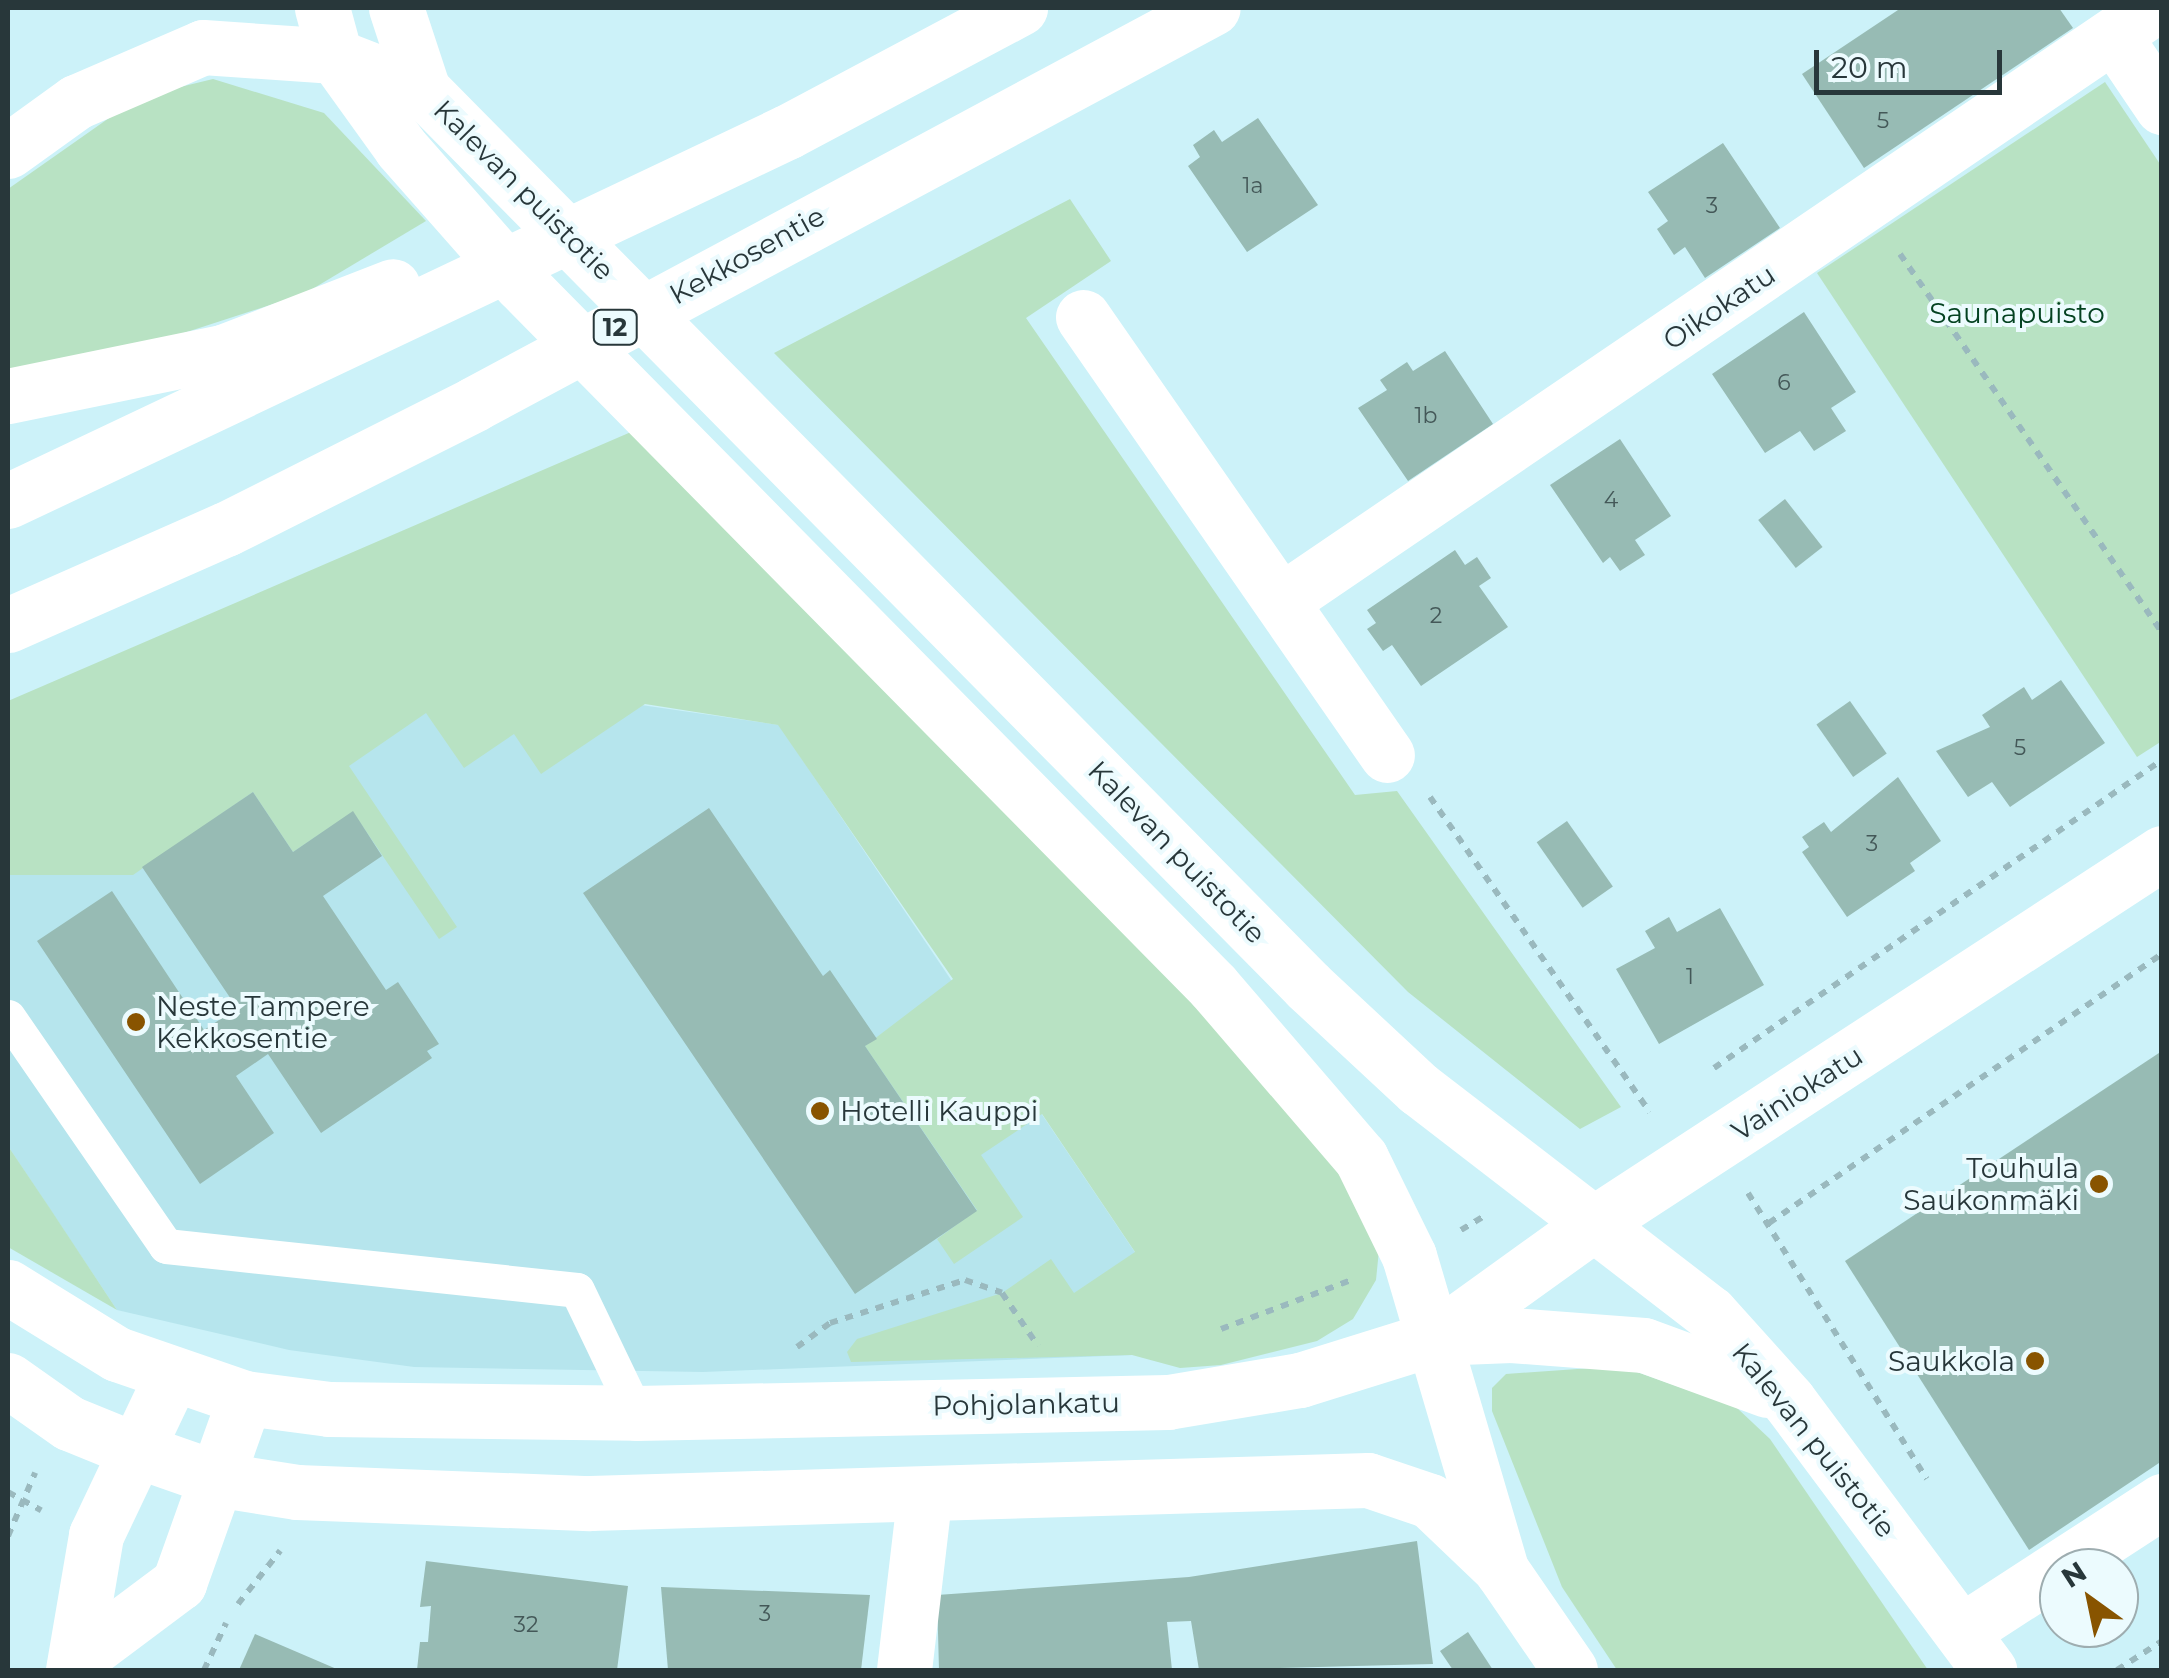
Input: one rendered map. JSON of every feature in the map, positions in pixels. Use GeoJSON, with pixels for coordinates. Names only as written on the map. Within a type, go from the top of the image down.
{"type":"FeatureCollection","features":[{"type":"Feature","properties":{"kind":"main road"},"geometry":{"type":"LineString","coordinates":[[8,151],[76,102],[202,47],[256,8]]}},
{"type":"Feature","properties":{"kind":"main road","name":"Kalevan puistotie"},"geometry":{"type":"LineString","coordinates":[[396,8],[433,100],[1364,1040],[1534,1175],[1599,1220],[1710,1313],[1788,1400],[1975,1651]]}},
{"type":"Feature","properties":{"kind":"main road"},"geometry":{"type":"LineString","coordinates":[[8,500],[787,132],[1020,8]]}},
{"type":"Feature","properties":{"kind":"main road","name":"Kekkosentie"},"geometry":{"type":"LineString","coordinates":[[8,625],[226,529],[474,404],[1212,8]]}},
{"type":"Feature","properties":{"kind":"main road"},"geometry":{"type":"LineString","coordinates":[[2133,22],[2162,107]]}},
{"type":"Feature","properties":{"kind":"main road","name":"Oikokatu"},"geometry":{"type":"LineString","coordinates":[[1281,601],[1868,208],[2133,22]]}},
{"type":"Feature","properties":{"kind":"main road"},"geometry":{"type":"LineString","coordinates":[[202,47],[328,32],[433,100]]}},
{"type":"Feature","properties":{"kind":"main road","name":"Kalevan puistotie"},"geometry":{"type":"LineString","coordinates":[[328,32],[402,148],[521,284],[1297,1079],[1361,1158],[1409,1256],[1502,1570],[1570,1670]]}},
{"type":"Feature","properties":{"kind":"main road"},"geometry":{"type":"LineString","coordinates":[[8,396],[222,352],[787,132]]}},
{"type":"Feature","properties":{"kind":"main road"},"geometry":{"type":"LineString","coordinates":[[1083,317],[1387,755]]}},
{"type":"Feature","properties":{"kind":"main road","name":"Vainiokatu"},"geometry":{"type":"LineString","coordinates":[[1435,1338],[1599,1220],[2162,853]]}},
{"type":"Feature","properties":{"kind":"main road","name":"Pohjolankatu"},"geometry":{"type":"LineString","coordinates":[[8,1286],[118,1354],[172,1375],[246,1398],[329,1408],[636,1413],[1168,1402],[1330,1373],[1435,1338],[1644,1345],[1788,1400]]}},
{"type":"Feature","properties":{"kind":"main road"},"geometry":{"type":"LineString","coordinates":[[77,1664],[96,1535],[133,1449],[172,1375]]}},
{"type":"Feature","properties":{"kind":"main road"},"geometry":{"type":"LineString","coordinates":[[8,1380],[69,1423],[133,1449],[222,1480],[297,1492],[590,1503],[924,1499],[1368,1480],[1430,1501],[1502,1570]]}},
{"type":"Feature","properties":{"kind":"main road"},"geometry":{"type":"LineString","coordinates":[[77,1664],[178,1583],[222,1480],[246,1398]]}},
{"type":"Feature","properties":{"kind":"main road"},"geometry":{"type":"LineString","coordinates":[[904,1670],[924,1499]]}},
{"type":"Feature","properties":{"kind":"main road"},"geometry":{"type":"LineString","coordinates":[[1975,1651],[2162,1501]]}},
{"type":"Feature","properties":{"kind":"lane"},"geometry":{"type":"LineString","coordinates":[[8,1017],[166,1246],[577,1290],[636,1413]]}},
{"type":"Feature","properties":{"kind":"path"},"geometry":{"type":"LineString","coordinates":[[1868,208],[2162,632]]}},
{"type":"Feature","properties":{"kind":"path"},"geometry":{"type":"LineString","coordinates":[[1387,755],[1420,782],[1647,1114],[1663,1103]]}},
{"type":"Feature","properties":{"kind":"path"},"geometry":{"type":"LineString","coordinates":[[1696,1080],[2162,760]]}},
{"type":"Feature","properties":{"kind":"path"},"geometry":{"type":"LineString","coordinates":[[1769,1224],[2162,954]]}},
{"type":"Feature","properties":{"kind":"path"},"geometry":{"type":"LineString","coordinates":[[1208,1335],[1409,1256],[1508,1202],[1534,1175]]}},
{"type":"Feature","properties":{"kind":"path"},"geometry":{"type":"LineString","coordinates":[[797,1347],[830,1322],[965,1280],[1002,1293],[1025,1334],[1052,1358]]}},
{"type":"Feature","properties":{"kind":"path"},"geometry":{"type":"LineString","coordinates":[[8,1536],[19,1500],[44,1457]]}},
{"type":"Feature","properties":{"kind":"path"},"geometry":{"type":"LineString","coordinates":[[8,1492],[19,1500]]}},
{"type":"Feature","properties":{"kind":"path"},"geometry":{"type":"LineString","coordinates":[[2117,1670],[2162,1641]]}},
{"type":"Feature","properties":{"kind":"shaded area"},"geometry":{"type":"Polygon","coordinates":[[[288,654],[779,725],[1182,1322],[1132,1355],[703,1372],[414,1367],[289,1350],[117,1310],[8,1146],[8,835],[288,654]]]}},
{"type":"Feature","properties":{"kind":"green space"},"geometry":{"type":"Polygon","coordinates":[[[213,79],[324,113],[426,221],[304,294],[113,356],[8,372],[8,189],[139,97],[213,79]]]}},
{"type":"Feature","properties":{"kind":"green space","name":"Saunapuisto"},"geometry":{"type":"Polygon","coordinates":[[[2105,82],[2162,167],[2162,741],[2137,757],[1817,273],[2105,82]]]}},
{"type":"Feature","properties":{"kind":"green space"},"geometry":{"type":"Polygon","coordinates":[[[1070,199],[1111,261],[1026,318],[1355,795],[1397,791],[1621,1107],[1580,1129],[1408,992],[774,353],[1070,199]]]}},
{"type":"Feature","properties":{"kind":"green space"},"geometry":{"type":"Polygon","coordinates":[[[631,432],[1220,1026],[1340,1175],[1379,1250],[1376,1280],[1353,1319],[1317,1341],[1221,1365],[1180,1368],[1132,1355],[851,1362],[847,1352],[857,1339],[1002,1293],[1051,1259],[1074,1293],[1135,1252],[1042,1114],[981,1155],[1023,1217],[954,1264],[937,1239],[977,1210],[865,1046],[953,979],[778,725],[645,704],[541,774],[514,734],[464,768],[426,713],[349,766],[457,927],[439,939],[353,812],[293,852],[253,792],[133,875],[8,875],[8,701],[631,432]]]}},
{"type":"Feature","properties":{"kind":"green space"},"geometry":{"type":"Polygon","coordinates":[[[8,1146],[49,1207],[117,1310],[8,1247],[8,1146]]]}},
{"type":"Feature","properties":{"kind":"green space"},"geometry":{"type":"Polygon","coordinates":[[[1620,1366],[1736,1407],[1770,1439],[1928,1670],[1617,1670],[1562,1587],[1492,1411],[1492,1388],[1506,1374],[1620,1366]]]}},
{"type":"Feature","properties":{"kind":"building"},"geometry":{"type":"Polygon","coordinates":[[[1901,8],[2059,8],[2073,28],[1864,168],[1802,74],[1901,8]]]}},
{"type":"Feature","properties":{"kind":"building"},"geometry":{"type":"Polygon","coordinates":[[[1258,118],[1318,205],[1247,252],[1188,166],[1200,157],[1193,145],[1214,130],[1222,142],[1258,118]]]}},
{"type":"Feature","properties":{"kind":"building"},"geometry":{"type":"Polygon","coordinates":[[[1723,143],[1780,228],[1705,278],[1685,247],[1674,255],[1657,229],[1668,221],[1648,192],[1723,143]]]}},
{"type":"Feature","properties":{"kind":"building"},"geometry":{"type":"Polygon","coordinates":[[[1804,312],[1856,392],[1831,408],[1846,431],[1814,451],[1800,431],[1765,453],[1712,374],[1804,312]]]}},
{"type":"Feature","properties":{"kind":"building"},"geometry":{"type":"Polygon","coordinates":[[[1445,351],[1493,424],[1408,481],[1358,408],[1387,390],[1380,380],[1407,362],[1413,371],[1445,351]]]}},
{"type":"Feature","properties":{"kind":"building"},"geometry":{"type":"Polygon","coordinates":[[[1620,439],[1671,516],[1635,540],[1645,555],[1620,571],[1610,557],[1603,563],[1550,485],[1620,439]]]}},
{"type":"Feature","properties":{"kind":"building"},"geometry":{"type":"Polygon","coordinates":[[[1785,499],[1823,547],[1796,568],[1758,520],[1785,499]]]}},
{"type":"Feature","properties":{"kind":"building"},"geometry":{"type":"Polygon","coordinates":[[[1455,550],[1465,565],[1477,557],[1491,578],[1479,586],[1508,627],[1421,686],[1392,645],[1383,651],[1367,629],[1376,623],[1367,610],[1455,550]]]}},
{"type":"Feature","properties":{"kind":"building"},"geometry":{"type":"Polygon","coordinates":[[[2061,680],[2105,743],[2010,807],[1992,782],[1968,797],[1936,751],[1990,727],[1982,715],[2024,687],[2032,700],[2061,680]]]}},
{"type":"Feature","properties":{"kind":"building"},"geometry":{"type":"Polygon","coordinates":[[[1850,701],[1887,753],[1853,777],[1816,725],[1850,701]]]}},
{"type":"Feature","properties":{"kind":"building"},"geometry":{"type":"Polygon","coordinates":[[[1898,777],[1941,841],[1910,863],[1915,871],[1847,917],[1802,852],[1809,847],[1802,837],[1824,822],[1831,832],[1898,777]]]}},
{"type":"Feature","properties":{"kind":"building"},"geometry":{"type":"Polygon","coordinates":[[[253,792],[293,852],[353,811],[382,856],[323,896],[386,990],[398,982],[439,1044],[427,1051],[432,1058],[321,1133],[268,1054],[236,1076],[274,1133],[200,1184],[37,941],[112,891],[204,1030],[237,1008],[142,867],[253,792]]]}},
{"type":"Feature","properties":{"kind":"building","name":"Hotelli Kauppi"},"geometry":{"type":"Polygon","coordinates":[[[709,808],[823,976],[830,970],[877,1039],[865,1046],[977,1211],[855,1294],[583,893],[709,808]]]}},
{"type":"Feature","properties":{"kind":"building"},"geometry":{"type":"Polygon","coordinates":[[[1567,821],[1613,887],[1583,908],[1537,842],[1567,821]]]}},
{"type":"Feature","properties":{"kind":"building"},"geometry":{"type":"Polygon","coordinates":[[[1720,908],[1764,985],[1659,1044],[1616,969],[1655,948],[1645,931],[1669,917],[1677,932],[1720,908]]]}},
{"type":"Feature","properties":{"kind":"building","name":"Saukkola"},"geometry":{"type":"Polygon","coordinates":[[[2162,1051],[2162,1461],[2029,1550],[1845,1261],[2162,1051]]]}},
{"type":"Feature","properties":{"kind":"building"},"geometry":{"type":"Polygon","coordinates":[[[1417,1541],[1433,1664],[1199,1670],[1191,1621],[1167,1622],[1172,1670],[939,1670],[937,1595],[1189,1577],[1417,1541]]]}},
{"type":"Feature","properties":{"kind":"building"},"geometry":{"type":"Polygon","coordinates":[[[426,1561],[628,1586],[617,1670],[417,1670],[420,1642],[428,1642],[431,1606],[420,1607],[426,1561]]]}},
{"type":"Feature","properties":{"kind":"building"},"geometry":{"type":"Polygon","coordinates":[[[661,1587],[870,1595],[861,1670],[668,1670],[661,1587]]]}},
{"type":"Feature","properties":{"kind":"building"},"geometry":{"type":"Polygon","coordinates":[[[1468,1632],[1493,1670],[1453,1670],[1440,1651],[1468,1632]]]}},
{"type":"Feature","properties":{"kind":"building"},"geometry":{"type":"Polygon","coordinates":[[[255,1634],[339,1670],[239,1670],[255,1634]]]}},
{"type":"Feature","properties":{"kind":"place","name":"Neste Tampere Kekkosentie"},"geometry":{"type":"Point","coordinates":[136,1022]}},
{"type":"Feature","properties":{"kind":"place","name":"Hotelli Kauppi"},"geometry":{"type":"Point","coordinates":[820,1111]}},
{"type":"Feature","properties":{"kind":"place","name":"Touhula Saukonmäki"},"geometry":{"type":"Point","coordinates":[2099,1184]}},
{"type":"Feature","properties":{"kind":"place","name":"Saukkola"},"geometry":{"type":"Point","coordinates":[2035,1361]}}]}
